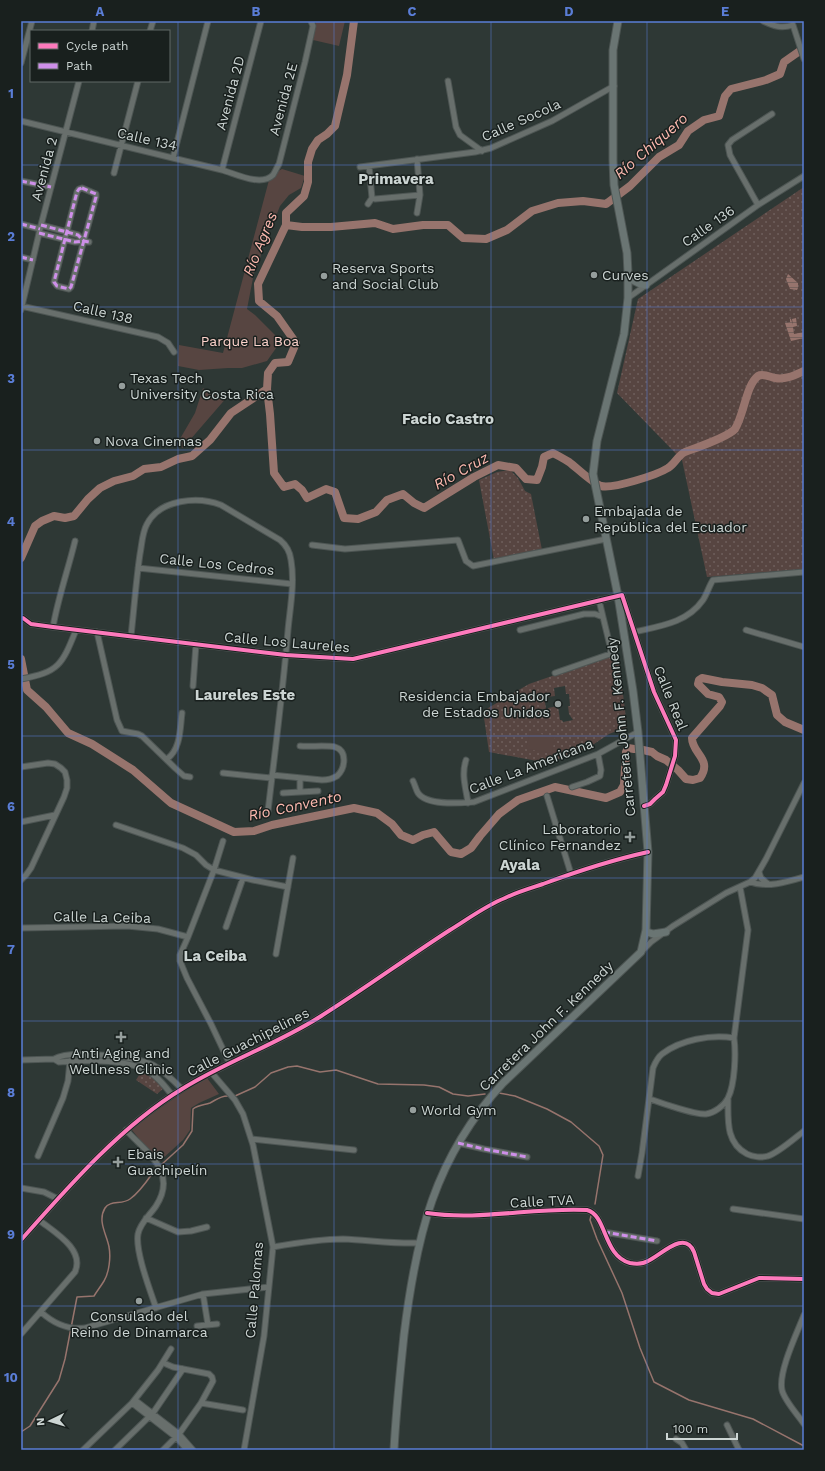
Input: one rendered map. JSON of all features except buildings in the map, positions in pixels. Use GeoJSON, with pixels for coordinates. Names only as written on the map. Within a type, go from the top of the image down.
{"type":"FeatureCollection","features":[{"type":"Feature","properties":{"kind":"main road","name":"Carretera John F. Kennedy"},"geometry":{"type":"LineString","coordinates":[[394,1450],[398,1389],[411,1283],[427,1213],[440,1180],[458,1143],[485,1103],[503,1083],[641,952],[646,930],[648,852],[638,732],[618,596],[594,485],[593,474],[596,441],[624,334],[628,298],[626,249],[614,184],[613,50],[618,21]]}},
{"type":"Feature","properties":{"kind":"main road"},"geometry":{"type":"LineString","coordinates":[[628,273],[637,283],[646,285]]}},
{"type":"Feature","properties":{"kind":"main road"},"geometry":{"type":"LineString","coordinates":[[646,930],[647,932],[653,934],[666,932]]}},
{"type":"Feature","properties":{"kind":"street"},"geometry":{"type":"LineString","coordinates":[[21,63],[32,21]]}},
{"type":"Feature","properties":{"kind":"street"},"geometry":{"type":"LineString","coordinates":[[173,158],[208,21]]}},
{"type":"Feature","properties":{"kind":"street","name":"Avenida 2D"},"geometry":{"type":"LineString","coordinates":[[222,170],[261,21]]}},
{"type":"Feature","properties":{"kind":"street","name":"Avenida 2E"},"geometry":{"type":"LineString","coordinates":[[267,179],[273,174],[279,164],[305,62],[313,26],[311,21]]}},
{"type":"Feature","properties":{"kind":"street"},"geometry":{"type":"LineString","coordinates":[[763,21],[776,27],[786,27],[794,23],[803,56]]}},
{"type":"Feature","properties":{"kind":"street"},"geometry":{"type":"LineString","coordinates":[[448,81],[456,127],[460,135],[482,151]]}},
{"type":"Feature","properties":{"kind":"street","name":"Avenida 2"},"geometry":{"type":"LineString","coordinates":[[21,307],[79,82]]}},
{"type":"Feature","properties":{"kind":"street"},"geometry":{"type":"LineString","coordinates":[[114,173],[138,82]]}},
{"type":"Feature","properties":{"kind":"street","name":"Calle Socola"},"geometry":{"type":"LineString","coordinates":[[360,167],[482,151],[552,121],[614,86]]}},
{"type":"Feature","properties":{"kind":"street"},"geometry":{"type":"LineString","coordinates":[[758,205],[730,155],[728,145],[732,140],[772,114]]}},
{"type":"Feature","properties":{"kind":"street","name":"Calle 134"},"geometry":{"type":"LineString","coordinates":[[21,121],[222,170],[254,180],[267,179]]}},
{"type":"Feature","properties":{"kind":"street"},"geometry":{"type":"LineString","coordinates":[[417,159],[420,195],[417,213]]}},
{"type":"Feature","properties":{"kind":"street"},"geometry":{"type":"LineString","coordinates":[[368,204],[372,198],[369,166]]}},
{"type":"Feature","properties":{"kind":"street","name":"Calle 136"},"geometry":{"type":"LineString","coordinates":[[628,298],[758,205],[804,176]]}},
{"type":"Feature","properties":{"kind":"street"},"geometry":{"type":"LineString","coordinates":[[21,181],[51,187]]}},
{"type":"Feature","properties":{"kind":"street"},"geometry":{"type":"LineString","coordinates":[[82,188],[94,192],[96,197],[86,242],[71,288],[69,289],[57,286],[54,282],[65,239],[76,192],[82,188]]}},
{"type":"Feature","properties":{"kind":"street"},"geometry":{"type":"LineString","coordinates":[[372,198],[420,195]]}},
{"type":"Feature","properties":{"kind":"street"},"geometry":{"type":"LineString","coordinates":[[21,224],[40,229],[75,242],[86,242]]}},
{"type":"Feature","properties":{"kind":"street"},"geometry":{"type":"LineString","coordinates":[[40,229],[67,232],[78,235],[86,242]]}},
{"type":"Feature","properties":{"kind":"street"},"geometry":{"type":"LineString","coordinates":[[21,257],[33,260]]}},
{"type":"Feature","properties":{"kind":"street","name":"Calle 138"},"geometry":{"type":"LineString","coordinates":[[21,307],[158,337],[168,343],[174,352]]}},
{"type":"Feature","properties":{"kind":"street"},"geometry":{"type":"LineString","coordinates":[[131,636],[138,568],[145,529],[152,517],[160,510],[177,503],[191,500],[204,500],[221,505],[282,541],[291,558],[292,584],[286,655],[268,811]]}},
{"type":"Feature","properties":{"kind":"street"},"geometry":{"type":"LineString","coordinates":[[312,545],[345,549],[458,540],[466,561],[473,566],[606,539]]}},
{"type":"Feature","properties":{"kind":"street"},"geometry":{"type":"LineString","coordinates":[[53,627],[58,601],[69,569],[75,541]]}},
{"type":"Feature","properties":{"kind":"street","name":"Calle Los Cedros"},"geometry":{"type":"LineString","coordinates":[[138,568],[292,584]]}},
{"type":"Feature","properties":{"kind":"street"},"geometry":{"type":"LineString","coordinates":[[634,632],[677,621],[686,617],[703,600],[713,580],[804,572]]}},
{"type":"Feature","properties":{"kind":"street","name":"Calle Real"},"geometry":{"type":"LineString","coordinates":[[618,596],[622,595],[623,597],[654,692],[676,740],[676,747],[663,792],[650,804],[644,806]]}},
{"type":"Feature","properties":{"kind":"street","name":"Calle Los Laureles"},"geometry":{"type":"LineString","coordinates":[[23,618],[31,624],[76,630],[286,655],[352,659],[618,596]]}},
{"type":"Feature","properties":{"kind":"street"},"geometry":{"type":"LineString","coordinates":[[555,673],[610,654],[611,650],[599,600]]}},
{"type":"Feature","properties":{"kind":"street"},"geometry":{"type":"LineString","coordinates":[[520,630],[584,614],[595,614],[603,617]]}},
{"type":"Feature","properties":{"kind":"street"},"geometry":{"type":"LineString","coordinates":[[21,679],[46,673],[60,664],[68,650],[76,630]]}},
{"type":"Feature","properties":{"kind":"street"},"geometry":{"type":"LineString","coordinates":[[746,630],[804,647]]}},
{"type":"Feature","properties":{"kind":"street"},"geometry":{"type":"LineString","coordinates":[[98,632],[118,726],[122,731],[142,736],[180,773],[190,777]]}},
{"type":"Feature","properties":{"kind":"street"},"geometry":{"type":"LineString","coordinates":[[193,686],[196,644]]}},
{"type":"Feature","properties":{"kind":"street"},"geometry":{"type":"LineString","coordinates":[[167,759],[175,751],[178,743],[182,713]]}},
{"type":"Feature","properties":{"kind":"street","name":"Calle La Americana"},"geometry":{"type":"LineString","coordinates":[[413,781],[418,794],[424,798],[439,802],[474,802],[598,754],[638,732]]}},
{"type":"Feature","properties":{"kind":"street"},"geometry":{"type":"LineString","coordinates":[[223,773],[329,779],[342,771],[344,763],[340,750],[334,747],[300,746]]}},
{"type":"Feature","properties":{"kind":"street"},"geometry":{"type":"LineString","coordinates":[[572,787],[600,776],[601,770],[598,754]]}},
{"type":"Feature","properties":{"kind":"street"},"geometry":{"type":"LineString","coordinates":[[466,760],[463,768],[468,803]]}},
{"type":"Feature","properties":{"kind":"street"},"geometry":{"type":"LineString","coordinates":[[21,766],[48,763],[55,764],[65,772],[67,788],[31,868],[21,880]]}},
{"type":"Feature","properties":{"kind":"street"},"geometry":{"type":"LineString","coordinates":[[300,778],[300,792]]}},
{"type":"Feature","properties":{"kind":"street"},"geometry":{"type":"LineString","coordinates":[[641,952],[666,932],[714,901],[750,882],[759,872],[804,783]]}},
{"type":"Feature","properties":{"kind":"street"},"geometry":{"type":"LineString","coordinates":[[283,793],[318,791]]}},
{"type":"Feature","properties":{"kind":"street"},"geometry":{"type":"LineString","coordinates":[[547,796],[571,874],[617,859],[648,852]]}},
{"type":"Feature","properties":{"kind":"street"},"geometry":{"type":"LineString","coordinates":[[21,822],[55,815]]}},
{"type":"Feature","properties":{"kind":"street"},"geometry":{"type":"LineString","coordinates":[[116,825],[183,848],[196,855],[206,865],[214,870],[243,878],[288,887]]}},
{"type":"Feature","properties":{"kind":"street"},"geometry":{"type":"LineString","coordinates":[[223,842],[214,870],[180,955],[180,961],[229,1062]]}},
{"type":"Feature","properties":{"kind":"street"},"geometry":{"type":"LineString","coordinates":[[276,954],[293,858]]}},
{"type":"Feature","properties":{"kind":"street"},"geometry":{"type":"LineString","coordinates":[[759,872],[760,878],[769,884]]}},
{"type":"Feature","properties":{"kind":"street","name":"Calle Guachipelines"},"geometry":{"type":"LineString","coordinates":[[21,1240],[58,1199],[126,1130],[172,1095],[229,1062],[316,1019],[428,944],[479,912],[505,898],[571,874]]}},
{"type":"Feature","properties":{"kind":"street"},"geometry":{"type":"LineString","coordinates":[[750,882],[754,884],[782,883],[804,877]]}},
{"type":"Feature","properties":{"kind":"street"},"geometry":{"type":"LineString","coordinates":[[226,927],[243,878]]}},
{"type":"Feature","properties":{"kind":"street"},"geometry":{"type":"LineString","coordinates":[[740,887],[748,930],[734,1038],[733,1076],[728,1100],[728,1124],[731,1139],[741,1151],[749,1155],[761,1157],[773,1154],[804,1131]]}},
{"type":"Feature","properties":{"kind":"street","name":"Calle La Ceiba"},"geometry":{"type":"LineString","coordinates":[[21,928],[127,926],[158,929],[188,937]]}},
{"type":"Feature","properties":{"kind":"street"},"geometry":{"type":"LineString","coordinates":[[638,1176],[650,1099],[653,1068],[661,1055],[701,1037],[726,1036],[734,1038]]}},
{"type":"Feature","properties":{"kind":"street"},"geometry":{"type":"LineString","coordinates":[[21,1060],[54,1059],[58,1056],[78,1055],[102,1055],[134,1059],[153,1065],[182,1089]]}},
{"type":"Feature","properties":{"kind":"street"},"geometry":{"type":"LineString","coordinates":[[54,1059],[59,1062],[101,1061],[132,1065],[148,1071],[160,1080],[172,1095]]}},
{"type":"Feature","properties":{"kind":"street"},"geometry":{"type":"LineString","coordinates":[[38,1156],[63,1098],[68,1081],[70,1061]]}},
{"type":"Feature","properties":{"kind":"street","name":"Calle Palomas"},"geometry":{"type":"LineString","coordinates":[[211,1072],[235,1100],[243,1114],[252,1139],[272,1247],[264,1336],[244,1450]]}},
{"type":"Feature","properties":{"kind":"street"},"geometry":{"type":"LineString","coordinates":[[650,1099],[705,1114],[715,1111],[728,1100]]}},
{"type":"Feature","properties":{"kind":"street"},"geometry":{"type":"LineString","coordinates":[[126,1130],[158,1164],[163,1173],[164,1180],[162,1193],[159,1201],[141,1226],[138,1243],[156,1308]]}},
{"type":"Feature","properties":{"kind":"street"},"geometry":{"type":"LineString","coordinates":[[252,1139],[354,1150]]}},
{"type":"Feature","properties":{"kind":"street"},"geometry":{"type":"LineString","coordinates":[[458,1143],[527,1157]]}},
{"type":"Feature","properties":{"kind":"street"},"geometry":{"type":"LineString","coordinates":[[21,1188],[44,1192],[58,1199]]}},
{"type":"Feature","properties":{"kind":"street"},"geometry":{"type":"LineString","coordinates":[[733,1209],[804,1219]]}},
{"type":"Feature","properties":{"kind":"street","name":"Calle TVA"},"geometry":{"type":"LineString","coordinates":[[427,1213],[444,1216],[466,1216],[588,1210],[596,1215],[614,1253],[630,1263],[641,1264],[649,1261],[671,1246],[681,1242],[688,1243],[694,1252],[706,1289],[712,1293],[719,1294],[759,1278],[804,1279]]}},
{"type":"Feature","properties":{"kind":"street"},"geometry":{"type":"LineString","coordinates":[[146,1218],[178,1232],[191,1231],[207,1227]]}},
{"type":"Feature","properties":{"kind":"street"},"geometry":{"type":"LineString","coordinates":[[21,1334],[75,1272],[77,1265],[73,1249],[39,1220]]}},
{"type":"Feature","properties":{"kind":"street"},"geometry":{"type":"LineString","coordinates":[[604,1232],[657,1241]]}},
{"type":"Feature","properties":{"kind":"street"},"geometry":{"type":"LineString","coordinates":[[272,1247],[310,1241],[342,1239],[406,1244],[419,1243]]}},
{"type":"Feature","properties":{"kind":"street"},"geometry":{"type":"LineString","coordinates":[[41,1312],[55,1322],[72,1328],[85,1328],[203,1294],[269,1286]]}},
{"type":"Feature","properties":{"kind":"street"},"geometry":{"type":"LineString","coordinates":[[203,1294],[208,1325]]}},
{"type":"Feature","properties":{"kind":"street"},"geometry":{"type":"LineString","coordinates":[[804,1315],[783,1371],[781,1384],[784,1395],[804,1424]]}},
{"type":"Feature","properties":{"kind":"street"},"geometry":{"type":"LineString","coordinates":[[197,1326],[217,1324]]}},
{"type":"Feature","properties":{"kind":"street"},"geometry":{"type":"LineString","coordinates":[[83,1450],[134,1402],[158,1370],[171,1349]]}},
{"type":"Feature","properties":{"kind":"street"},"geometry":{"type":"LineString","coordinates":[[163,1450],[178,1436],[213,1383],[213,1379],[210,1374],[166,1364]]}},
{"type":"Feature","properties":{"kind":"street"},"geometry":{"type":"LineString","coordinates":[[115,1450],[151,1415],[183,1369]]}},
{"type":"Feature","properties":{"kind":"street"},"geometry":{"type":"LineString","coordinates":[[134,1402],[178,1436],[192,1450]]}},
{"type":"Feature","properties":{"kind":"street"},"geometry":{"type":"LineString","coordinates":[[201,1403],[243,1410]]}},
{"type":"Feature","properties":{"kind":"street"},"geometry":{"type":"LineString","coordinates":[[727,1425],[739,1450]]}},
{"type":"Feature","properties":{"kind":"street"},"geometry":{"type":"LineString","coordinates":[[178,1436],[187,1450]]}},
{"type":"Feature","properties":{"kind":"street"},"geometry":{"type":"LineString","coordinates":[[676,1439],[682,1443],[686,1450]]}},
{"type":"Feature","properties":{"kind":"green space"},"geometry":{"type":"Polygon","coordinates":[[[316,21],[345,21],[339,46],[313,40],[316,21]]]}},
{"type":"Feature","properties":{"kind":"green space","name":"Parque La Boa"},"geometry":{"type":"Polygon","coordinates":[[[282,169],[305,176],[301,188],[289,195],[280,206],[264,240],[260,259],[254,273],[247,309],[281,341],[267,361],[242,368],[199,370],[178,366],[179,345],[223,353],[269,180],[273,174],[282,169]]]}},
{"type":"Feature","properties":{"kind":"green space"},"geometry":{"type":"Polygon","coordinates":[[[804,187],[804,569],[707,577],[682,460],[617,393],[638,299],[804,187]]]}},
{"type":"Feature","properties":{"kind":"green space"},"geometry":{"type":"Polygon","coordinates":[[[203,388],[210,394],[228,396],[183,448],[177,444],[195,413],[203,388]]]}},
{"type":"Feature","properties":{"kind":"green space"},"geometry":{"type":"Polygon","coordinates":[[[510,470],[518,478],[525,491],[531,494],[542,550],[494,560],[479,480],[497,472],[510,470]]]}},
{"type":"Feature","properties":{"kind":"green space"},"geometry":{"type":"Polygon","coordinates":[[[618,653],[627,727],[609,734],[588,748],[548,763],[489,752],[483,711],[529,684],[618,653]],[[565,686],[554,688],[555,696],[547,697],[548,701],[545,702],[546,709],[540,709],[541,716],[549,715],[548,708],[558,706],[560,720],[563,722],[573,720],[569,714],[569,694],[566,694],[565,686]]]}},
{"type":"Feature","properties":{"kind":"green space"},"geometry":{"type":"Polygon","coordinates":[[[530,732],[555,737],[552,753],[526,749],[530,732]]]}},
{"type":"Feature","properties":{"kind":"green space"},"geometry":{"type":"Polygon","coordinates":[[[141,1072],[154,1078],[164,1088],[157,1094],[136,1080],[141,1072]]]}},
{"type":"Feature","properties":{"kind":"green space"},"geometry":{"type":"Polygon","coordinates":[[[207,1078],[219,1094],[191,1108],[190,1130],[183,1140],[160,1161],[152,1155],[132,1130],[168,1102],[207,1078]]]}},
{"type":"Feature","properties":{"kind":"shaded area"},"geometry":{"type":"Polygon","coordinates":[[[788,274],[798,283],[797,290],[790,289],[786,279],[788,274]]]}},
{"type":"Feature","properties":{"kind":"shaded area"},"geometry":{"type":"Polygon","coordinates":[[[796,318],[797,326],[793,327],[794,334],[804,332],[804,338],[791,341],[785,323],[790,322],[791,319],[793,325],[792,319],[796,318]]]}},
{"type":"Feature","properties":{"kind":"waterway","name":"Río Agres"},"geometry":{"type":"LineString","coordinates":[[21,558],[35,526],[42,521],[54,516],[65,518],[74,516],[88,499],[100,488],[114,481],[133,476],[144,469],[161,467],[178,459],[192,456],[210,440],[231,413],[267,389],[268,373],[275,363],[288,362],[296,343],[277,316],[259,301],[258,284],[286,225],[286,213],[304,196],[308,182],[308,162],[312,149],[318,140],[335,126],[347,75],[354,21]]}},
{"type":"Feature","properties":{"kind":"waterway","name":"Río Chiquero"},"geometry":{"type":"LineString","coordinates":[[286,225],[302,227],[331,227],[375,223],[393,229],[423,225],[448,225],[463,238],[486,239],[507,230],[532,211],[558,203],[583,201],[606,204],[630,186],[659,157],[679,145],[688,131],[704,120],[719,116],[725,96],[731,89],[766,80],[780,74],[784,62],[804,48]]}},
{"type":"Feature","properties":{"kind":"waterway","name":"Río Cruz"},"geometry":{"type":"LineString","coordinates":[[267,389],[274,473],[284,487],[295,484],[302,490],[307,498],[326,489],[335,492],[344,518],[358,519],[376,512],[387,500],[403,494],[414,503],[424,508],[474,477],[498,465],[516,468],[526,479],[537,480],[544,457],[553,453],[569,462],[589,479],[601,486],[615,485],[645,478],[668,468],[685,452],[719,439],[735,429],[751,386],[758,376],[764,375],[775,378],[783,378],[790,377],[804,371]]}},
{"type":"Feature","properties":{"kind":"waterway","name":"Río Convento"},"geometry":{"type":"LineString","coordinates":[[21,659],[27,690],[46,707],[68,733],[92,744],[133,770],[171,803],[234,832],[254,831],[272,825],[354,808],[377,813],[392,824],[401,835],[413,840],[434,832],[451,852],[461,854],[471,848],[499,814],[518,800],[555,787],[606,798],[620,792],[624,785],[626,752],[628,748],[634,749]]}},
{"type":"Feature","properties":{"kind":"waterway","name":"Río Convento"},"geometry":{"type":"LineString","coordinates":[[643,750],[652,752],[666,760],[686,779],[693,780],[700,778],[704,766],[703,761],[693,744],[692,738],[722,702],[719,697],[708,694],[698,684],[699,680],[702,678],[752,685],[762,688],[772,695],[777,715],[785,722],[804,730]]}},
{"type":"Feature","properties":{"kind":"waterway"},"geometry":{"type":"LineString","coordinates":[[235,1096],[255,1087],[271,1073],[288,1067],[297,1066],[320,1072],[336,1070],[378,1084],[424,1085],[439,1087],[453,1094],[468,1096],[485,1094]]}},
{"type":"Feature","properties":{"kind":"waterway"},"geometry":{"type":"LineString","coordinates":[[499,1093],[515,1096],[547,1109],[571,1122],[599,1146],[603,1155],[595,1204]]}},
{"type":"Feature","properties":{"kind":"waterway"},"geometry":{"type":"LineString","coordinates":[[161,1165],[183,1145],[192,1131],[193,1109],[221,1097],[229,1096]]}},
{"type":"Feature","properties":{"kind":"waterway"},"geometry":{"type":"LineString","coordinates":[[21,1432],[30,1426],[59,1380],[65,1359],[77,1297],[94,1296],[106,1278],[110,1255],[102,1223],[105,1208],[113,1203],[127,1201],[134,1196],[154,1171]]}},
{"type":"Feature","properties":{"kind":"waterway"},"geometry":{"type":"LineString","coordinates":[[591,1216],[590,1220],[597,1239],[622,1293],[640,1348],[654,1382],[689,1400],[753,1419],[804,1446]]}},
{"type":"Feature","properties":{"kind":"marked path"},"geometry":{"type":"LineString","coordinates":[[21,181],[51,187]]}},
{"type":"Feature","properties":{"kind":"marked path"},"geometry":{"type":"LineString","coordinates":[[82,188],[96,194],[96,197],[71,287],[69,289],[57,286],[54,282],[77,192],[82,188]]}},
{"type":"Feature","properties":{"kind":"marked path"},"geometry":{"type":"LineString","coordinates":[[21,224],[40,229]]}},
{"type":"Feature","properties":{"kind":"marked path"},"geometry":{"type":"LineString","coordinates":[[41,225],[78,235],[84,241]]}},
{"type":"Feature","properties":{"kind":"marked path"},"geometry":{"type":"LineString","coordinates":[[39,233],[75,242],[89,242]]}},
{"type":"Feature","properties":{"kind":"marked path"},"geometry":{"type":"LineString","coordinates":[[21,257],[33,260]]}},
{"type":"Feature","properties":{"kind":"marked path"},"geometry":{"type":"LineString","coordinates":[[458,1143],[527,1157]]}},
{"type":"Feature","properties":{"kind":"marked path"},"geometry":{"type":"LineString","coordinates":[[604,1232],[657,1241]]}},
{"type":"Feature","properties":{"kind":"cycle path"},"geometry":{"type":"LineString","coordinates":[[23,618],[31,624],[53,627],[286,655],[353,659],[622,595],[654,692],[676,740],[675,756],[663,792],[650,804],[644,806]]}},
{"type":"Feature","properties":{"kind":"cycle path"},"geometry":{"type":"LineString","coordinates":[[21,1240],[96,1158],[159,1104],[198,1079],[302,1028],[490,905],[519,892],[582,870],[648,852]]}},
{"type":"Feature","properties":{"kind":"cycle path"},"geometry":{"type":"LineString","coordinates":[[427,1213],[447,1215],[487,1215],[547,1210],[587,1210],[593,1213],[598,1219],[615,1252],[621,1259],[630,1263],[639,1264],[646,1262],[666,1249],[679,1243],[685,1243],[690,1246],[694,1252],[704,1284],[712,1293],[719,1294],[759,1278],[804,1279]]}},
{"type":"Feature","properties":{"kind":"place","name":"Curves"},"geometry":{"type":"Point","coordinates":[594,275]}},
{"type":"Feature","properties":{"kind":"place","name":"Reserva Sports and Social Club"},"geometry":{"type":"Point","coordinates":[324,276]}},
{"type":"Feature","properties":{"kind":"place","name":"Texas Tech University Costa Rica"},"geometry":{"type":"Point","coordinates":[122,386]}},
{"type":"Feature","properties":{"kind":"place","name":"Nova Cinemas"},"geometry":{"type":"Point","coordinates":[97,441]}},
{"type":"Feature","properties":{"kind":"place","name":"Embajada de República del Ecuador"},"geometry":{"type":"Point","coordinates":[586,519]}},
{"type":"Feature","properties":{"kind":"place","name":"Residencia Embajador de Estados Unidos"},"geometry":{"type":"Point","coordinates":[558,704]}},
{"type":"Feature","properties":{"kind":"place","name":"Laboratorio Clínico Fernandez"},"geometry":{"type":"Point","coordinates":[630,837]}},
{"type":"Feature","properties":{"kind":"place","name":"Anti Aging and Wellness Clinic"},"geometry":{"type":"Point","coordinates":[121,1037]}},
{"type":"Feature","properties":{"kind":"place","name":"World Gym"},"geometry":{"type":"Point","coordinates":[413,1110]}},
{"type":"Feature","properties":{"kind":"place","name":"Ebais Guachipelín"},"geometry":{"type":"Point","coordinates":[118,1162]}},
{"type":"Feature","properties":{"kind":"place","name":"Consulado del Reino de Dinamarca"},"geometry":{"type":"Point","coordinates":[139,1301]}},
{"type":"Feature","properties":{"kind":"district","name":"Primavera"},"geometry":{"type":"Point","coordinates":[396,179]}},
{"type":"Feature","properties":{"kind":"district","name":"Facio Castro"},"geometry":{"type":"Point","coordinates":[448,419]}},
{"type":"Feature","properties":{"kind":"district","name":"Laureles Este"},"geometry":{"type":"Point","coordinates":[245,695]}},
{"type":"Feature","properties":{"kind":"district","name":"Ayala"},"geometry":{"type":"Point","coordinates":[520,865]}},
{"type":"Feature","properties":{"kind":"district","name":"La Ceiba"},"geometry":{"type":"Point","coordinates":[215,956]}}]}
